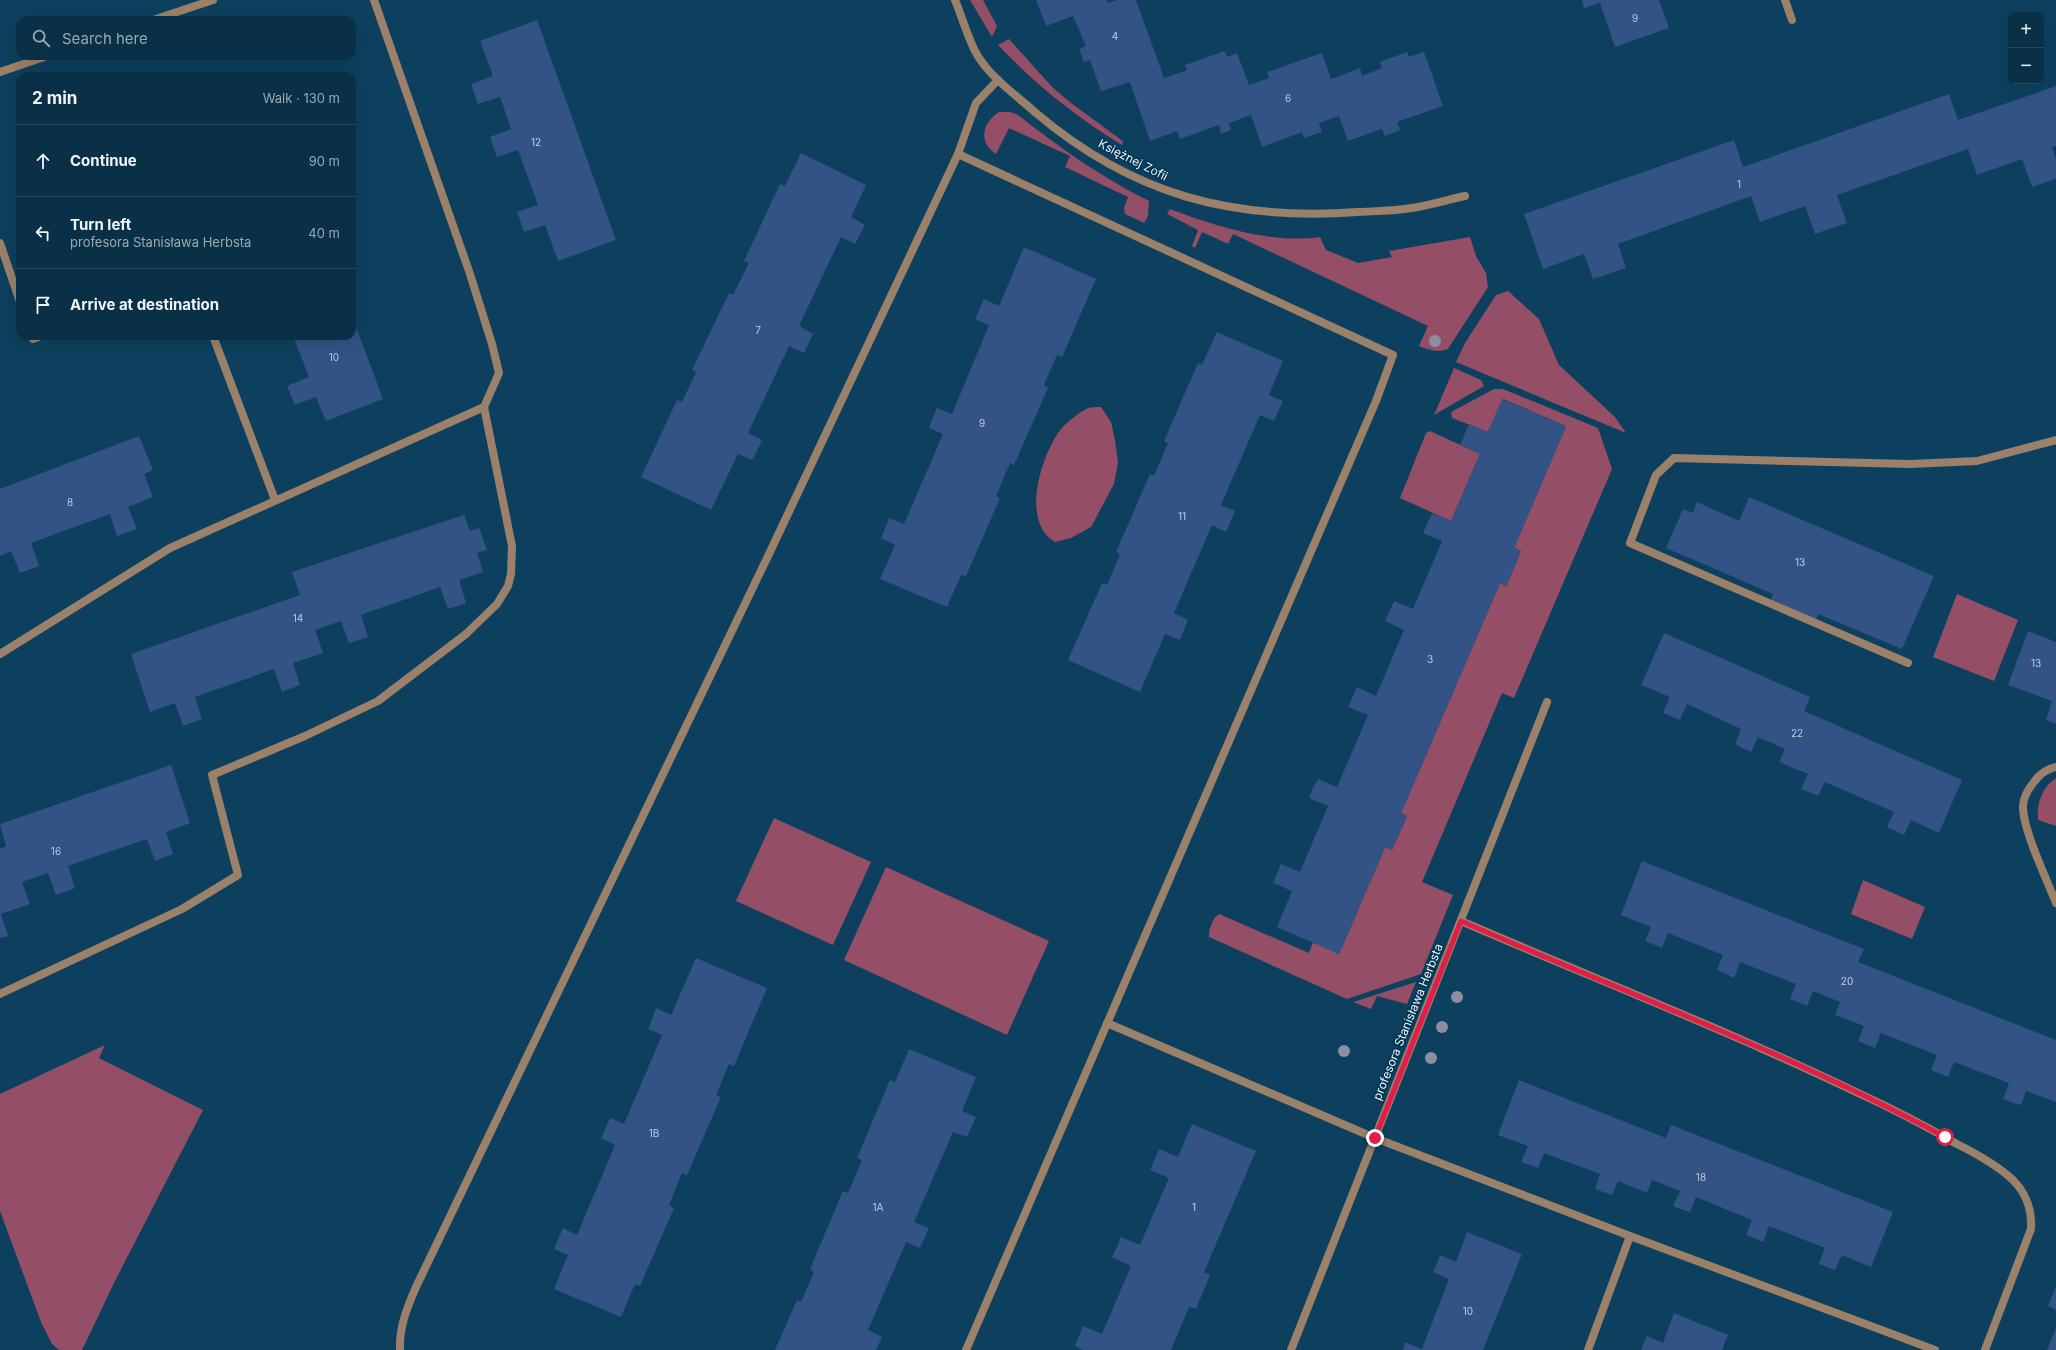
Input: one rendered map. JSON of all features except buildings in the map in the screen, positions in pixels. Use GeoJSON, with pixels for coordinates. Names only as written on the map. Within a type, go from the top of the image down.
{"type":"FeatureCollection","features":[{"type":"Feature","properties":{"kind":"street"},"geometry":{"type":"LineString","coordinates":[[165,16],[213,0]]}},
{"type":"Feature","properties":{"kind":"street"},"geometry":{"type":"LineString","coordinates":[[0,994],[182,909],[238,875],[212,775],[304,736],[378,701],[466,634],[497,604],[508,586],[511,574],[512,546],[484,407],[499,373],[492,344],[470,274],[374,0]]}},
{"type":"Feature","properties":{"kind":"street","name":"Księżnej Zofii"},"geometry":{"type":"LineString","coordinates":[[955,0],[975,52],[998,80],[1052,127],[1097,158],[1155,187],[1204,203],[1251,211],[1326,214],[1412,208],[1465,196]]}},
{"type":"Feature","properties":{"kind":"street"},"geometry":{"type":"LineString","coordinates":[[1785,0],[1792,20]]}},
{"type":"Feature","properties":{"kind":"street"},"geometry":{"type":"LineString","coordinates":[[0,72],[35,60]]}},
{"type":"Feature","properties":{"kind":"street"},"geometry":{"type":"LineString","coordinates":[[400,1350],[405,1311],[416,1287],[773,547],[958,154],[976,103],[998,80]]}},
{"type":"Feature","properties":{"kind":"street"},"geometry":{"type":"LineString","coordinates":[[958,154],[1393,355],[1376,401],[966,1350]]}},
{"type":"Feature","properties":{"kind":"street"},"geometry":{"type":"LineString","coordinates":[[0,243],[16,290]]}},
{"type":"Feature","properties":{"kind":"street"},"geometry":{"type":"LineString","coordinates":[[215,340],[275,500]]}},
{"type":"Feature","properties":{"kind":"street"},"geometry":{"type":"LineString","coordinates":[[0,654],[115,584],[154,557],[275,500],[484,407]]}},
{"type":"Feature","properties":{"kind":"street"},"geometry":{"type":"LineString","coordinates":[[1908,663],[1630,543],[1656,475],[1674,458],[1911,464],[1977,460],[2056,440]]}},
{"type":"Feature","properties":{"kind":"street","name":"profesora Stanisława Herbsta"},"geometry":{"type":"LineString","coordinates":[[1291,1350],[1547,702]]}},
{"type":"Feature","properties":{"kind":"street"},"geometry":{"type":"LineString","coordinates":[[2056,767],[2044,772],[2034,781],[2027,793],[2023,806],[2027,828],[2056,903]]}},
{"type":"Feature","properties":{"kind":"street"},"geometry":{"type":"LineString","coordinates":[[1461,921],[1784,1058],[1920,1123],[1982,1157],[2008,1177],[2023,1191],[2030,1210],[2031,1228],[1985,1350]]}},
{"type":"Feature","properties":{"kind":"street"},"geometry":{"type":"LineString","coordinates":[[1107,1024],[1375,1138],[1630,1236],[1935,1350]]}},
{"type":"Feature","properties":{"kind":"street"},"geometry":{"type":"LineString","coordinates":[[1588,1350],[1630,1236]]}},
{"type":"Feature","properties":{"kind":"shaded area"},"geometry":{"type":"Polygon","coordinates":[[[970,0],[983,0],[997,26],[992,37],[970,0]]]}},
{"type":"Feature","properties":{"kind":"shaded area"},"geometry":{"type":"Polygon","coordinates":[[[1009,39],[1053,88],[1120,139],[1123,142],[1122,145],[1072,111],[1041,86],[1012,59],[998,45],[1009,39]]]}},
{"type":"Feature","properties":{"kind":"shaded area"},"geometry":{"type":"Polygon","coordinates":[[[999,112],[1010,112],[1018,115],[1081,161],[1114,182],[1149,201],[1148,216],[1144,223],[1125,214],[1124,208],[1128,197],[1065,167],[1070,156],[1009,128],[996,154],[986,144],[984,133],[993,116],[999,112]]]}},
{"type":"Feature","properties":{"kind":"shaded area"},"geometry":{"type":"Polygon","coordinates":[[[1170,209],[1205,222],[1263,236],[1302,239],[1320,237],[1326,250],[1358,263],[1392,257],[1389,251],[1470,237],[1476,256],[1486,273],[1488,287],[1448,349],[1440,351],[1430,350],[1419,346],[1428,326],[1233,234],[1228,244],[1202,232],[1195,248],[1192,246],[1198,230],[1167,214],[1170,209]]]}},
{"type":"Feature","properties":{"kind":"shaded area"},"geometry":{"type":"Polygon","coordinates":[[[1508,291],[1539,319],[1559,365],[1615,417],[1626,433],[1456,362],[1465,343],[1496,295],[1508,291]]]}},
{"type":"Feature","properties":{"kind":"shaded area"},"geometry":{"type":"Polygon","coordinates":[[[1454,368],[1481,380],[1484,386],[1434,415],[1454,368]]]}},
{"type":"Feature","properties":{"kind":"shaded area"},"geometry":{"type":"Polygon","coordinates":[[[1494,389],[1503,389],[1598,428],[1612,469],[1514,698],[1502,693],[1422,882],[1453,895],[1421,974],[1347,999],[1209,937],[1209,931],[1211,924],[1219,914],[1309,953],[1313,942],[1339,954],[1385,847],[1392,850],[1407,816],[1401,813],[1500,583],[1506,586],[1521,551],[1514,548],[1566,426],[1503,399],[1488,432],[1452,418],[1451,413],[1453,411],[1494,389]]]}},
{"type":"Feature","properties":{"kind":"shaded area"},"geometry":{"type":"Polygon","coordinates":[[[1091,407],[1101,407],[1111,422],[1115,440],[1118,462],[1114,484],[1091,527],[1071,538],[1055,542],[1045,533],[1039,520],[1036,506],[1040,474],[1045,459],[1058,433],[1067,423],[1086,409],[1091,407]]]}},
{"type":"Feature","properties":{"kind":"shaded area"},"geometry":{"type":"Polygon","coordinates":[[[1430,431],[1480,454],[1451,521],[1400,498],[1426,433],[1430,431]]]}},
{"type":"Feature","properties":{"kind":"shaded area"},"geometry":{"type":"Polygon","coordinates":[[[1957,594],[2018,620],[1994,681],[1933,657],[1957,594]]]}},
{"type":"Feature","properties":{"kind":"shaded area"},"geometry":{"type":"Polygon","coordinates":[[[2056,778],[2056,826],[2038,820],[2038,808],[2041,796],[2047,786],[2056,778]]]}},
{"type":"Feature","properties":{"kind":"shaded area"},"geometry":{"type":"Polygon","coordinates":[[[774,818],[871,862],[833,945],[736,901],[774,818]]]}},
{"type":"Feature","properties":{"kind":"shaded area"},"geometry":{"type":"Polygon","coordinates":[[[886,867],[1049,941],[1007,1035],[844,960],[886,867]]]}},
{"type":"Feature","properties":{"kind":"shaded area"},"geometry":{"type":"Polygon","coordinates":[[[1863,880],[1925,907],[1912,939],[1851,914],[1863,880]]]}},
{"type":"Feature","properties":{"kind":"shaded area"},"geometry":{"type":"Polygon","coordinates":[[[1416,982],[1407,1004],[1377,996],[1371,1009],[1353,1002],[1416,982]]]}},
{"type":"Feature","properties":{"kind":"shaded area"},"geometry":{"type":"Polygon","coordinates":[[[105,1045],[99,1058],[203,1110],[115,1281],[82,1350],[59,1350],[52,1344],[41,1322],[0,1211],[0,1094],[105,1045]]]}},
{"type":"Feature","properties":{"kind":"route"},"geometry":{"type":"LineString","coordinates":[[1375,1138],[1461,921],[1784,1058],[1896,1110],[1945,1137]]}}]}
